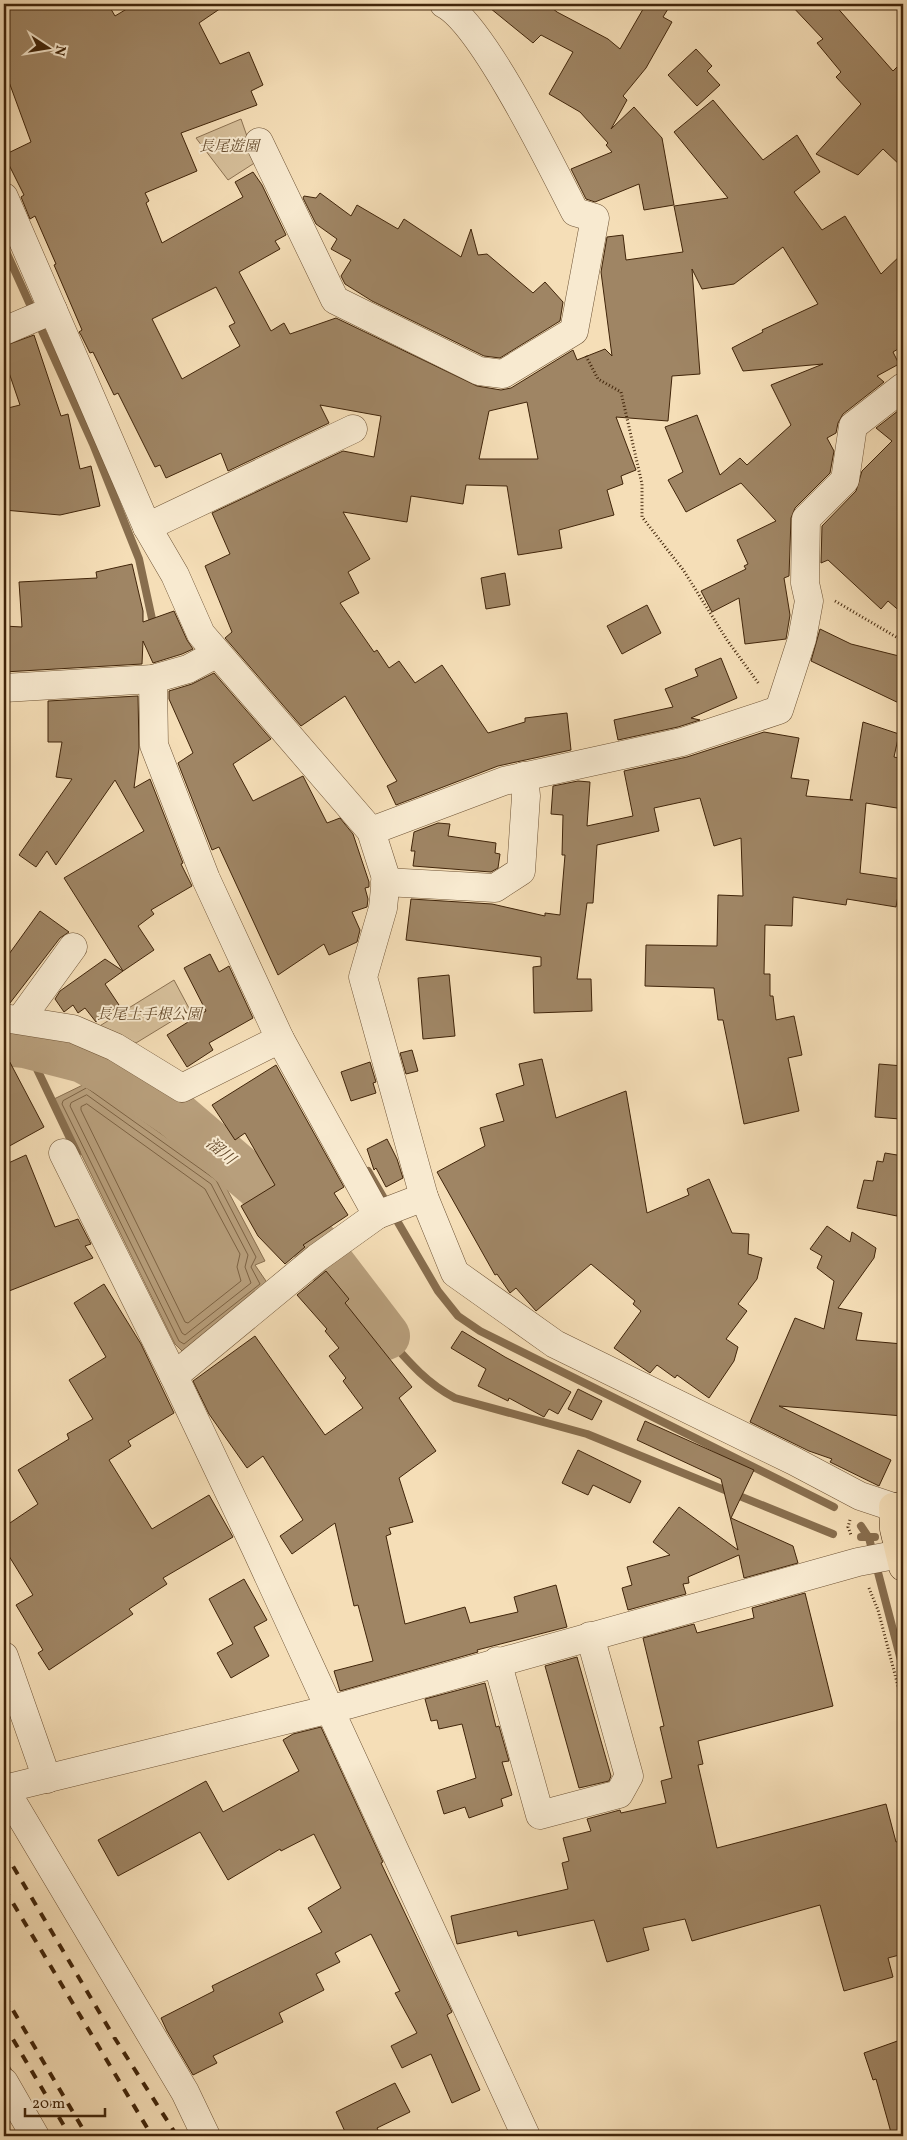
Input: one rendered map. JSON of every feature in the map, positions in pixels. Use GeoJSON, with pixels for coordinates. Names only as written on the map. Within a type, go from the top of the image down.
{"type":"FeatureCollection","features":[{"type":"Feature","properties":{"kind":"main road"},"geometry":{"type":"LineString","coordinates":[[883,1560],[898,1507]]}},
{"type":"Feature","properties":{"kind":"street"},"geometry":{"type":"LineString","coordinates":[[259,142],[335,300],[479,371],[502,374],[574,331],[595,218],[575,212],[500,74],[465,21],[455,9],[444,4]]}},
{"type":"Feature","properties":{"kind":"street"},"geometry":{"type":"LineString","coordinates":[[4,197],[147,527],[175,575],[201,634],[216,654],[371,831],[385,882],[383,908],[363,976],[416,1200],[455,1273],[555,1344],[794,1461],[860,1496],[898,1507]]}},
{"type":"Feature","properties":{"kind":"street"},"geometry":{"type":"LineString","coordinates":[[11,328],[52,310]]}},
{"type":"Feature","properties":{"kind":"street"},"geometry":{"type":"LineString","coordinates":[[371,831],[504,780],[682,742],[779,710],[802,639],[809,601],[805,583],[806,518],[845,480],[853,426],[903,387]]}},
{"type":"Feature","properties":{"kind":"street"},"geometry":{"type":"LineString","coordinates":[[147,527],[353,429]]}},
{"type":"Feature","properties":{"kind":"street"},"geometry":{"type":"LineString","coordinates":[[4,688],[154,679],[181,671],[216,654]]}},
{"type":"Feature","properties":{"kind":"street"},"geometry":{"type":"LineString","coordinates":[[154,679],[154,745],[206,879],[280,1039],[377,1216]]}},
{"type":"Feature","properties":{"kind":"street"},"geometry":{"type":"LineString","coordinates":[[385,882],[496,888],[521,871],[526,796],[524,776]]}},
{"type":"Feature","properties":{"kind":"street"},"geometry":{"type":"LineString","coordinates":[[12,1019],[73,946]]}},
{"type":"Feature","properties":{"kind":"street"},"geometry":{"type":"LineString","coordinates":[[12,1019],[74,1029],[115,1047],[182,1088],[280,1039]]}},
{"type":"Feature","properties":{"kind":"street"},"geometry":{"type":"LineString","coordinates":[[63,1152],[337,1707],[526,2136]]}},
{"type":"Feature","properties":{"kind":"street"},"geometry":{"type":"LineString","coordinates":[[174,1376],[317,1258],[377,1216],[416,1200]]}},
{"type":"Feature","properties":{"kind":"street"},"geometry":{"type":"LineString","coordinates":[[206,2136],[185,2092],[4,1788],[337,1707],[590,1636],[883,1560]]}},
{"type":"Feature","properties":{"kind":"street"},"geometry":{"type":"LineString","coordinates":[[497,1662],[540,1815],[620,1794],[628,1776],[590,1636]]}},
{"type":"Feature","properties":{"kind":"street"},"geometry":{"type":"LineString","coordinates":[[4,1656],[47,1779]]}},
{"type":"Feature","properties":{"kind":"street"},"geometry":{"type":"LineString","coordinates":[[4,2082],[35,2136]]}},
{"type":"Feature","properties":{"kind":"path"},"geometry":{"type":"LineString","coordinates":[[574,331],[598,379],[621,392],[642,484],[642,517],[684,571],[727,640],[779,710]]}},
{"type":"Feature","properties":{"kind":"path"},"geometry":{"type":"LineString","coordinates":[[805,583],[903,641]]}},
{"type":"Feature","properties":{"kind":"path"},"geometry":{"type":"LineString","coordinates":[[883,1560],[878,1610],[903,1705]]}},
{"type":"Feature","properties":{"kind":"green space","name":"長尾遊園"},"geometry":{"type":"Polygon","coordinates":[[[241,119],[256,162],[228,180],[196,138],[241,119]]]}},
{"type":"Feature","properties":{"kind":"green space","name":"長尾土手根公園"},"geometry":{"type":"Polygon","coordinates":[[[174,980],[190,1010],[136,1043],[98,1027],[174,980]]]}},
{"type":"Feature","properties":{"kind":"water"},"geometry":{"type":"Polygon","coordinates":[[[89,1082],[220,1176],[265,1261],[255,1265],[268,1284],[182,1351],[175,1344],[54,1099],[89,1082]]]}},
{"type":"Feature","properties":{"kind":"building"},"geometry":{"type":"Polygon","coordinates":[[[4,4],[108,4],[115,16],[135,4],[227,4],[199,23],[220,64],[249,52],[263,85],[251,91],[257,105],[181,133],[197,171],[145,193],[149,201],[146,203],[162,243],[243,197],[235,182],[253,172],[262,185],[286,235],[275,241],[280,249],[239,272],[271,331],[284,323],[290,334],[336,318],[477,386],[501,390],[511,388],[573,350],[577,360],[605,349],[612,356],[601,272],[607,237],[623,235],[626,260],[683,252],[674,206],[728,198],[674,132],[713,100],[763,160],[797,135],[820,172],[794,192],[822,230],[845,216],[881,274],[903,253],[903,346],[893,352],[899,364],[877,376],[884,382],[843,414],[838,423],[836,433],[827,438],[834,451],[830,473],[795,508],[791,518],[789,576],[784,578],[790,615],[786,639],[745,644],[739,598],[712,612],[701,591],[746,569],[744,566],[748,564],[737,540],[776,521],[741,483],[686,512],[668,480],[683,472],[665,427],[697,415],[720,475],[740,458],[747,465],[791,425],[771,385],[823,364],[743,371],[732,348],[763,332],[762,330],[818,304],[783,247],[734,284],[702,289],[692,269],[700,374],[672,376],[668,421],[616,417],[636,470],[621,476],[623,484],[607,490],[614,515],[559,530],[562,548],[518,555],[507,486],[466,485],[463,504],[411,496],[407,522],[343,512],[370,559],[348,572],[359,593],[340,603],[374,652],[377,650],[389,668],[399,661],[415,683],[442,665],[488,733],[525,722],[525,718],[567,713],[571,750],[498,766],[396,805],[387,786],[397,781],[345,696],[301,726],[225,638],[232,632],[205,566],[230,554],[212,513],[343,451],[374,457],[381,416],[320,405],[329,423],[228,471],[221,453],[166,478],[160,465],[155,467],[118,393],[114,395],[93,352],[90,353],[79,332],[82,330],[35,216],[30,219],[21,197],[24,195],[4,155],[31,142],[9,82],[4,85],[4,4]],[[216,287],[152,319],[182,379],[240,346],[229,326],[235,323],[216,287]],[[527,402],[489,411],[479,459],[538,459],[527,402]]]}},
{"type":"Feature","properties":{"kind":"building"},"geometry":{"type":"Polygon","coordinates":[[[485,4],[547,4],[557,12],[608,39],[620,49],[646,4],[671,4],[663,17],[672,22],[646,68],[623,96],[627,100],[611,129],[634,107],[662,138],[674,205],[644,210],[639,184],[595,202],[586,199],[571,169],[612,152],[606,145],[608,143],[580,112],[549,94],[573,52],[541,35],[533,43],[485,4]]]}},
{"type":"Feature","properties":{"kind":"building"},"geometry":{"type":"Polygon","coordinates":[[[790,4],[834,4],[893,71],[903,61],[903,168],[883,149],[858,175],[816,154],[861,104],[836,77],[841,72],[817,43],[823,39],[790,4]]]}},
{"type":"Feature","properties":{"kind":"building"},"geometry":{"type":"Polygon","coordinates":[[[696,49],[712,66],[707,71],[720,85],[697,106],[668,75],[696,49]]]}},
{"type":"Feature","properties":{"kind":"building"},"geometry":{"type":"Polygon","coordinates":[[[320,193],[351,216],[357,205],[398,229],[404,219],[461,257],[471,229],[478,255],[487,254],[533,293],[545,282],[563,302],[560,321],[500,358],[484,356],[372,301],[345,284],[341,276],[351,260],[331,249],[337,239],[316,224],[303,198],[304,196],[316,198],[320,193]]]}},
{"type":"Feature","properties":{"kind":"building"},"geometry":{"type":"Polygon","coordinates":[[[34,335],[61,416],[68,414],[80,469],[91,466],[100,506],[60,515],[4,510],[4,409],[20,405],[4,358],[4,346],[34,335]]]}},
{"type":"Feature","properties":{"kind":"building"},"geometry":{"type":"Polygon","coordinates":[[[903,407],[903,614],[888,601],[881,609],[828,560],[821,563],[822,526],[856,491],[862,471],[892,441],[876,428],[903,407]]]}},
{"type":"Feature","properties":{"kind":"building"},"geometry":{"type":"Polygon","coordinates":[[[132,564],[143,611],[143,622],[174,611],[193,649],[153,663],[143,641],[142,664],[4,672],[4,626],[22,627],[19,582],[97,578],[96,572],[132,564]]]}},
{"type":"Feature","properties":{"kind":"building"},"geometry":{"type":"Polygon","coordinates":[[[505,573],[510,605],[486,609],[481,578],[505,573]]]}},
{"type":"Feature","properties":{"kind":"building"},"geometry":{"type":"Polygon","coordinates":[[[647,605],[661,633],[622,654],[607,626],[647,605]]]}},
{"type":"Feature","properties":{"kind":"building"},"geometry":{"type":"Polygon","coordinates":[[[820,629],[851,644],[903,657],[903,705],[811,661],[820,629]]]}},
{"type":"Feature","properties":{"kind":"building"},"geometry":{"type":"Polygon","coordinates":[[[721,658],[737,698],[691,718],[700,720],[678,727],[618,740],[614,720],[673,707],[665,689],[698,676],[695,669],[721,658]]]}},
{"type":"Feature","properties":{"kind":"building"},"geometry":{"type":"Polygon","coordinates":[[[214,673],[271,739],[233,764],[253,801],[303,776],[327,823],[340,818],[353,834],[369,882],[369,887],[365,888],[368,899],[367,907],[352,912],[360,930],[357,942],[329,955],[324,944],[278,975],[219,847],[212,850],[178,763],[193,753],[169,699],[169,691],[192,684],[214,673]]]}},
{"type":"Feature","properties":{"kind":"building"},"geometry":{"type":"Polygon","coordinates":[[[138,696],[139,748],[134,788],[150,779],[183,863],[181,864],[192,886],[151,910],[154,914],[138,926],[154,950],[123,971],[64,878],[144,831],[115,780],[56,865],[47,851],[36,867],[19,855],[72,779],[56,777],[62,742],[48,742],[48,701],[138,696]]]}},
{"type":"Feature","properties":{"kind":"building"},"geometry":{"type":"Polygon","coordinates":[[[863,722],[899,734],[894,757],[903,759],[903,809],[866,803],[860,873],[901,879],[896,907],[847,899],[846,905],[793,897],[792,926],[765,925],[764,974],[770,974],[770,996],[773,996],[776,1020],[794,1016],[802,1055],[788,1058],[799,1111],[744,1124],[723,1020],[718,1020],[714,988],[645,986],[646,945],[717,946],[718,895],[743,896],[741,838],[714,846],[700,798],[654,808],[659,831],[597,845],[593,903],[587,903],[577,979],[591,979],[592,1011],[534,1013],[533,967],[541,966],[541,957],[406,940],[411,899],[492,904],[545,916],[545,913],[560,915],[565,855],[562,855],[563,815],[551,814],[553,786],[578,781],[590,782],[587,826],[633,816],[624,771],[687,757],[764,732],[799,738],[791,778],[809,780],[806,796],[850,800],[863,722]]]}},
{"type":"Feature","properties":{"kind":"building"},"geometry":{"type":"Polygon","coordinates":[[[438,823],[450,824],[448,836],[496,843],[495,853],[500,854],[498,868],[491,872],[413,866],[415,851],[411,851],[414,832],[438,823]]]}},
{"type":"Feature","properties":{"kind":"building"},"geometry":{"type":"Polygon","coordinates":[[[40,911],[69,932],[60,938],[10,1003],[4,1003],[4,961],[40,911]]]}},
{"type":"Feature","properties":{"kind":"building"},"geometry":{"type":"Polygon","coordinates":[[[210,954],[219,972],[229,966],[253,1018],[209,1043],[213,1050],[187,1067],[167,1035],[206,1011],[184,968],[210,954]]]}},
{"type":"Feature","properties":{"kind":"building"},"geometry":{"type":"Polygon","coordinates":[[[105,959],[123,971],[105,984],[119,1005],[96,1022],[85,1008],[78,1013],[73,1005],[64,1012],[55,999],[60,991],[105,959]]]}},
{"type":"Feature","properties":{"kind":"building"},"geometry":{"type":"Polygon","coordinates":[[[449,975],[455,1036],[423,1039],[418,978],[449,975]]]}},
{"type":"Feature","properties":{"kind":"building"},"geometry":{"type":"Polygon","coordinates":[[[412,1050],[418,1071],[406,1074],[400,1053],[412,1050]]]}},
{"type":"Feature","properties":{"kind":"building"},"geometry":{"type":"Polygon","coordinates":[[[4,1051],[44,1127],[4,1149],[4,1051]]]}},
{"type":"Feature","properties":{"kind":"building"},"geometry":{"type":"Polygon","coordinates":[[[542,1059],[556,1118],[626,1091],[647,1213],[689,1195],[687,1189],[709,1179],[732,1233],[749,1234],[748,1254],[762,1258],[757,1279],[738,1304],[747,1311],[726,1339],[738,1347],[734,1361],[709,1398],[677,1375],[675,1378],[657,1365],[650,1373],[614,1348],[641,1311],[633,1304],[635,1301],[591,1264],[536,1311],[516,1288],[510,1293],[497,1274],[495,1275],[437,1172],[485,1146],[480,1128],[504,1121],[496,1094],[524,1085],[519,1064],[542,1059]]]}},
{"type":"Feature","properties":{"kind":"building"},"geometry":{"type":"Polygon","coordinates":[[[370,1062],[376,1082],[373,1083],[376,1093],[351,1101],[341,1072],[370,1062]]]}},
{"type":"Feature","properties":{"kind":"building"},"geometry":{"type":"Polygon","coordinates":[[[879,1064],[903,1066],[900,1119],[875,1117],[879,1064]]]}},
{"type":"Feature","properties":{"kind":"building"},"geometry":{"type":"Polygon","coordinates":[[[276,1065],[344,1187],[334,1193],[348,1215],[303,1245],[305,1247],[285,1264],[258,1236],[241,1206],[275,1185],[245,1133],[235,1140],[212,1105],[276,1065]]]}},
{"type":"Feature","properties":{"kind":"building"},"geometry":{"type":"Polygon","coordinates":[[[387,1139],[397,1159],[403,1178],[386,1187],[376,1168],[374,1170],[367,1149],[387,1139]]]}},
{"type":"Feature","properties":{"kind":"building"},"geometry":{"type":"Polygon","coordinates":[[[885,1153],[903,1156],[903,1183],[897,1216],[857,1208],[864,1180],[873,1181],[877,1161],[883,1162],[885,1153]]]}},
{"type":"Feature","properties":{"kind":"building"},"geometry":{"type":"Polygon","coordinates":[[[26,1155],[55,1227],[78,1219],[91,1244],[85,1246],[93,1258],[4,1293],[4,1165],[26,1155]]]}},
{"type":"Feature","properties":{"kind":"building"},"geometry":{"type":"Polygon","coordinates":[[[827,1226],[850,1242],[852,1232],[876,1248],[874,1258],[838,1308],[862,1313],[856,1340],[903,1344],[903,1416],[779,1406],[891,1460],[879,1486],[830,1462],[832,1459],[809,1451],[750,1422],[795,1318],[824,1329],[834,1281],[817,1268],[822,1256],[810,1249],[827,1226]]]}},
{"type":"Feature","properties":{"kind":"building"},"geometry":{"type":"Polygon","coordinates":[[[326,1271],[349,1299],[345,1303],[412,1387],[399,1398],[436,1451],[399,1478],[413,1522],[389,1528],[391,1534],[386,1536],[405,1624],[465,1607],[470,1623],[518,1612],[514,1597],[556,1585],[567,1627],[477,1650],[478,1652],[340,1691],[334,1671],[373,1661],[358,1605],[354,1606],[335,1523],[292,1554],[280,1536],[303,1520],[263,1456],[247,1468],[209,1414],[193,1381],[255,1336],[325,1435],[363,1408],[343,1381],[346,1378],[329,1356],[339,1348],[325,1331],[327,1329],[297,1295],[326,1271]]]}},
{"type":"Feature","properties":{"kind":"building"},"geometry":{"type":"Polygon","coordinates":[[[104,1284],[141,1344],[174,1413],[128,1441],[131,1446],[109,1460],[152,1529],[209,1495],[233,1537],[163,1578],[167,1584],[129,1609],[133,1614],[49,1670],[38,1653],[43,1650],[16,1605],[33,1595],[4,1548],[4,1527],[38,1504],[18,1470],[69,1439],[67,1434],[93,1419],[69,1380],[106,1357],[74,1303],[104,1284]]]}},
{"type":"Feature","properties":{"kind":"building"},"geometry":{"type":"Polygon","coordinates":[[[462,1331],[505,1357],[571,1392],[558,1414],[549,1409],[544,1417],[509,1398],[508,1401],[478,1386],[486,1369],[451,1348],[462,1331]]]}},
{"type":"Feature","properties":{"kind":"building"},"geometry":{"type":"Polygon","coordinates":[[[578,1389],[602,1401],[592,1420],[568,1409],[578,1389]]]}},
{"type":"Feature","properties":{"kind":"building"},"geometry":{"type":"Polygon","coordinates":[[[645,1421],[754,1470],[731,1518],[793,1546],[798,1563],[744,1578],[739,1555],[688,1577],[689,1583],[683,1584],[686,1594],[628,1610],[622,1588],[632,1585],[627,1567],[670,1555],[653,1542],[679,1507],[738,1550],[721,1479],[637,1440],[645,1421]]]}},
{"type":"Feature","properties":{"kind":"building"},"geometry":{"type":"Polygon","coordinates":[[[578,1450],[641,1481],[630,1503],[593,1485],[588,1495],[562,1483],[578,1450]]]}},
{"type":"Feature","properties":{"kind":"building"},"geometry":{"type":"Polygon","coordinates":[[[244,1579],[267,1620],[254,1627],[269,1656],[231,1678],[217,1653],[233,1644],[209,1599],[244,1579]]]}},
{"type":"Feature","properties":{"kind":"building"},"geometry":{"type":"Polygon","coordinates":[[[805,1593],[833,1706],[698,1741],[703,1764],[698,1765],[717,1848],[886,1804],[896,1842],[903,1840],[903,1954],[888,1958],[893,1977],[844,1991],[820,1905],[692,1941],[685,1919],[643,1928],[649,1950],[607,1962],[594,1920],[518,1936],[517,1931],[457,1944],[451,1916],[568,1889],[562,1863],[569,1861],[563,1838],[591,1831],[587,1819],[620,1810],[621,1813],[666,1803],[661,1781],[672,1778],[660,1727],[664,1726],[643,1638],[694,1624],[697,1633],[754,1618],[752,1608],[805,1593]]]}},
{"type":"Feature","properties":{"kind":"building"},"geometry":{"type":"Polygon","coordinates":[[[577,1657],[611,1776],[609,1781],[579,1788],[545,1666],[577,1657]]]}},
{"type":"Feature","properties":{"kind":"building"},"geometry":{"type":"Polygon","coordinates":[[[485,1683],[496,1727],[499,1726],[509,1761],[502,1762],[512,1795],[501,1799],[503,1806],[469,1818],[465,1807],[444,1814],[437,1791],[476,1778],[462,1724],[439,1729],[437,1720],[431,1721],[425,1699],[485,1683]]]}},
{"type":"Feature","properties":{"kind":"building"},"geometry":{"type":"Polygon","coordinates":[[[321,1727],[383,1862],[381,1863],[452,2012],[447,2015],[480,2090],[452,2103],[431,2054],[402,2068],[391,2046],[417,2033],[395,1993],[400,1991],[371,1934],[335,1953],[340,1962],[316,1974],[324,1990],[279,2013],[283,2022],[213,2056],[217,2063],[193,2075],[167,2031],[161,2018],[214,1991],[212,1986],[322,1932],[308,1908],[341,1888],[314,1834],[281,1851],[280,1849],[228,1880],[200,1832],[118,1876],[98,1840],[206,1781],[223,1812],[299,1771],[283,1740],[293,1734],[321,1727]]]}},
{"type":"Feature","properties":{"kind":"building"},"geometry":{"type":"Polygon","coordinates":[[[903,2039],[903,2136],[892,2136],[876,2079],[873,2080],[864,2053],[903,2039]]]}},
{"type":"Feature","properties":{"kind":"building"},"geometry":{"type":"Polygon","coordinates":[[[395,2083],[410,2112],[377,2128],[381,2136],[347,2136],[336,2112],[395,2083]]]}},
{"type":"Feature","properties":{"kind":"waterway"},"geometry":{"type":"LineString","coordinates":[[4,247],[93,444],[139,559],[154,628]]}},
{"type":"Feature","properties":{"kind":"waterway","name":"溜川"},"geometry":{"type":"LineString","coordinates":[[4,1042],[25,1044],[83,1059],[128,1083],[175,1114],[258,1185],[318,1247],[386,1336]]}},
{"type":"Feature","properties":{"kind":"waterway"},"geometry":{"type":"LineString","coordinates":[[25,1044],[77,1153]]}},
{"type":"Feature","properties":{"kind":"waterway"},"geometry":{"type":"LineString","coordinates":[[368,1171],[438,1291],[458,1316],[480,1331],[834,1507]]}},
{"type":"Feature","properties":{"kind":"waterway"},"geometry":{"type":"LineString","coordinates":[[386,1336],[426,1378],[455,1398],[587,1434],[833,1534]]}},
{"type":"Feature","properties":{"kind":"waterway"},"geometry":{"type":"LineString","coordinates":[[861,1526],[869,1538],[903,1668]]}},
{"type":"Feature","properties":{"kind":"waterway"},"geometry":{"type":"LineString","coordinates":[[861,1537],[875,1537]]}},
{"type":"Feature","properties":{"kind":"waterway"},"geometry":{"type":"LineString","coordinates":[[4,2064],[11,2076]]}},
{"type":"Feature","properties":{"kind":"railway"},"geometry":{"type":"LineString","coordinates":[[4,1851],[114,2037],[177,2136]]}},
{"type":"Feature","properties":{"kind":"railway"},"geometry":{"type":"LineString","coordinates":[[4,1888],[152,2136]]}},
{"type":"Feature","properties":{"kind":"railway"},"geometry":{"type":"LineString","coordinates":[[4,1995],[87,2136]]}},
{"type":"Feature","properties":{"kind":"railway"},"geometry":{"type":"LineString","coordinates":[[4,2024],[70,2136]]}}]}
